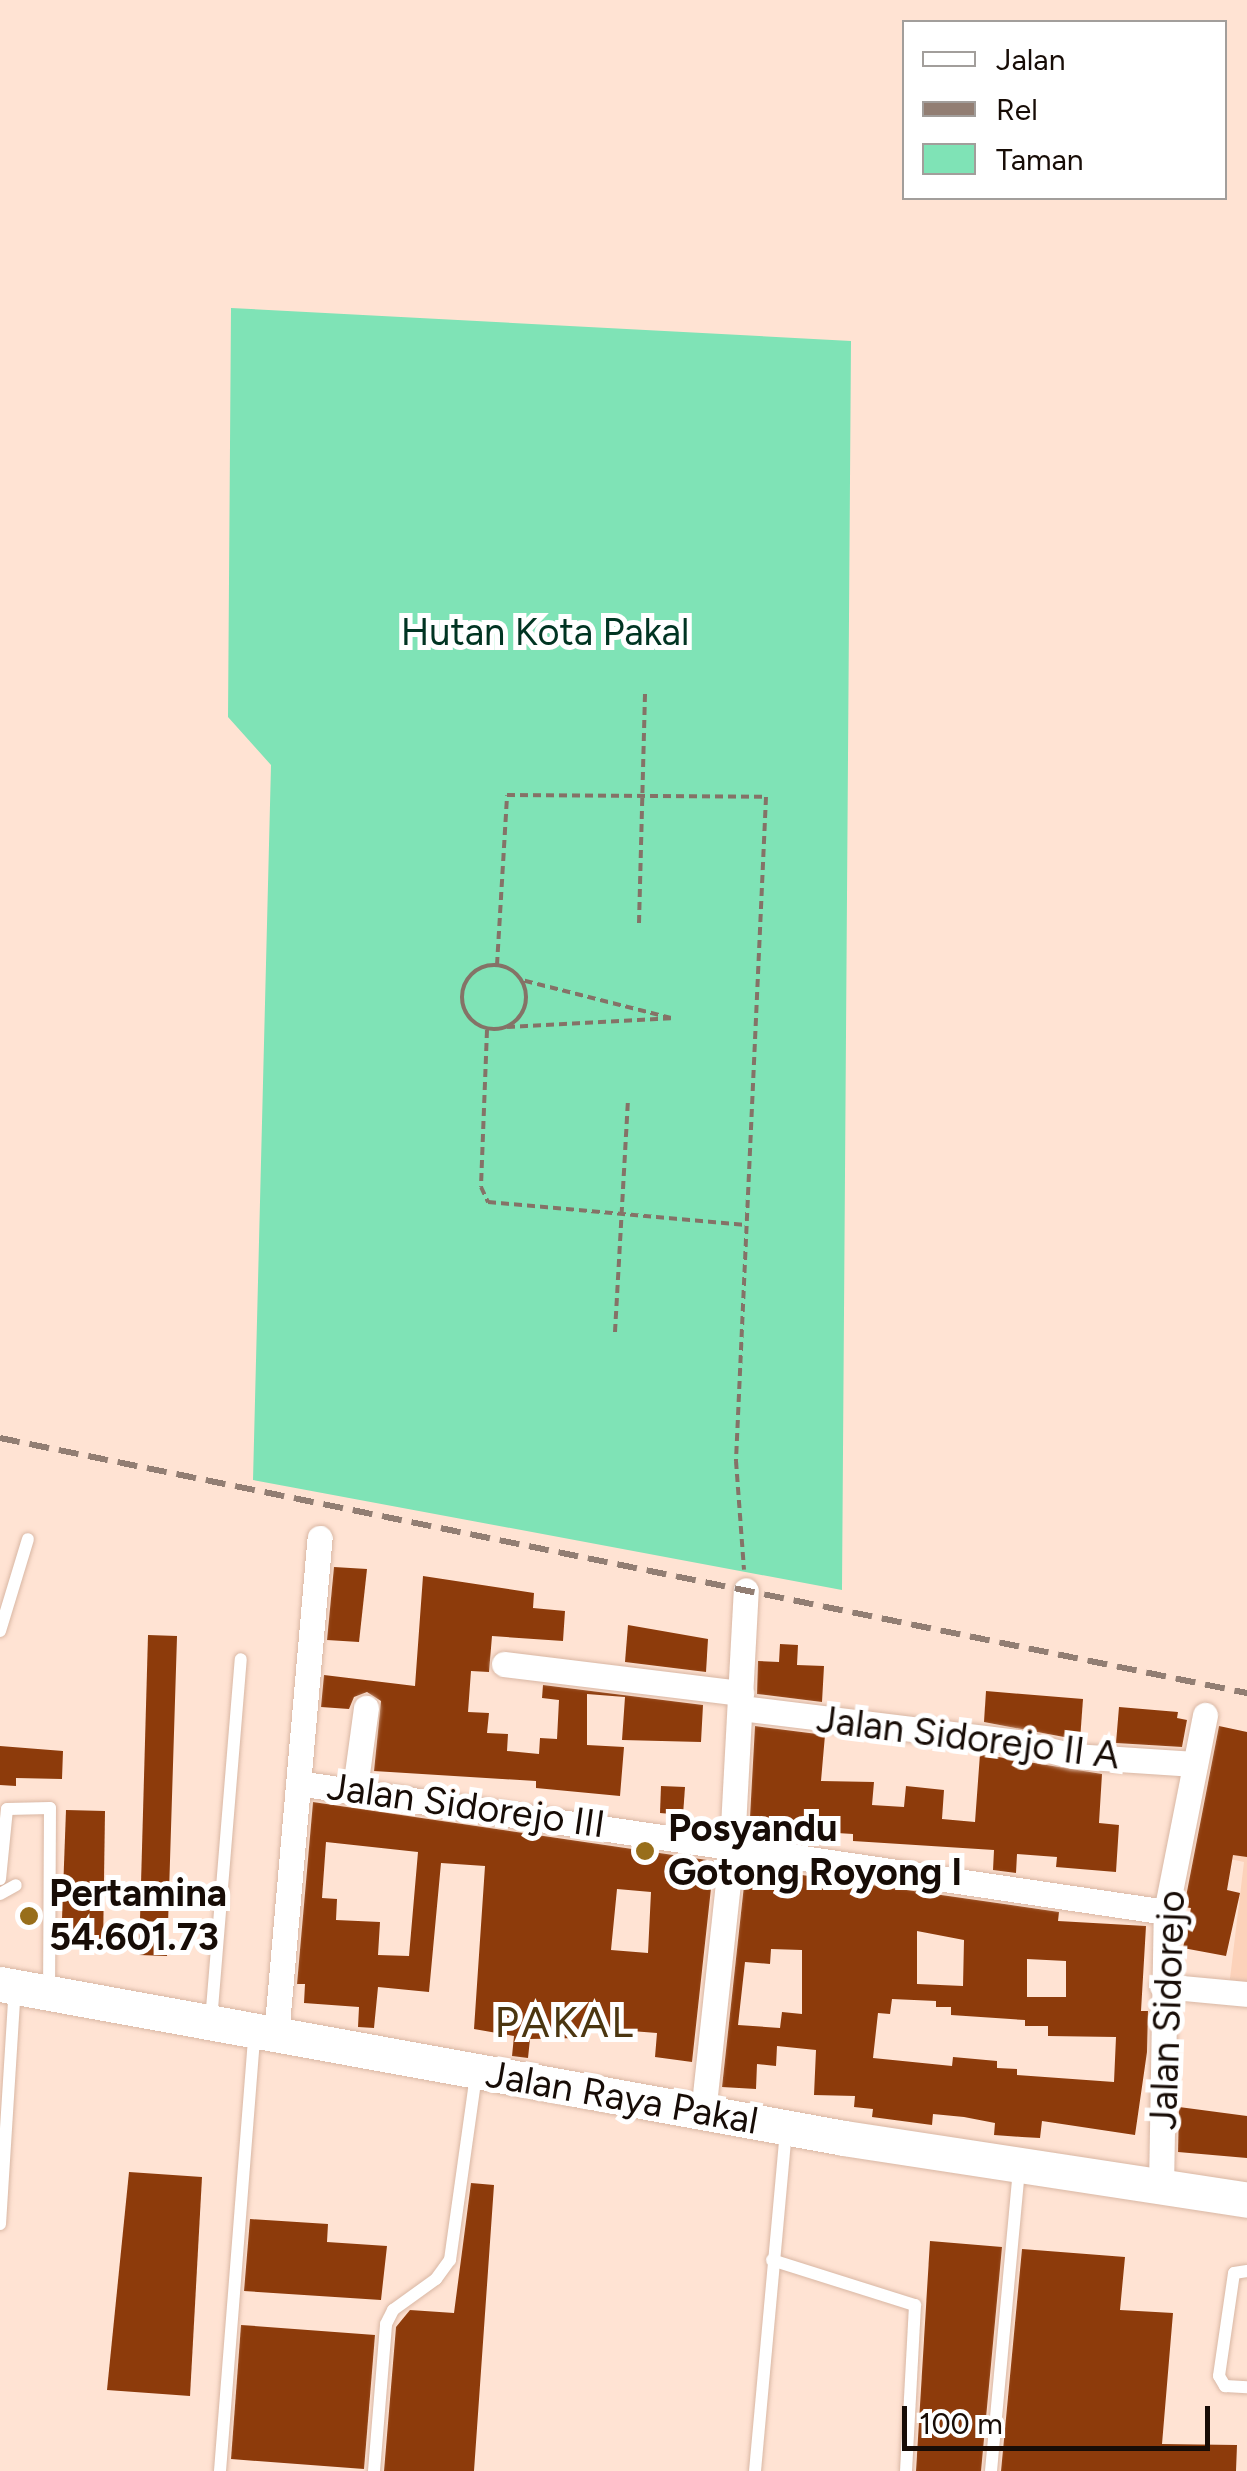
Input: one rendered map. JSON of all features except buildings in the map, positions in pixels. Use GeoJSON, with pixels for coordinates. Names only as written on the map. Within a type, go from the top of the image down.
{"type":"FeatureCollection","features":[{"type":"Feature","properties":{"kind":"main road","name":"Jalan Raya Pakal"},"geometry":{"type":"LineString","coordinates":[[21,1987],[475,2082],[704,2113],[784,2140],[1247,2200]]}},
{"type":"Feature","properties":{"kind":"street"},"geometry":{"type":"LineString","coordinates":[[261,2040],[298,1783],[320,1538]]}},
{"type":"Feature","properties":{"kind":"street"},"geometry":{"type":"LineString","coordinates":[[704,2113],[732,1845],[746,1590]]}},
{"type":"Feature","properties":{"kind":"street","name":"Jalan Sidorejo II A"},"geometry":{"type":"LineString","coordinates":[[504,1664],[1016,1742],[1073,1756],[1195,1764]]}},
{"type":"Feature","properties":{"kind":"street"},"geometry":{"type":"LineString","coordinates":[[355,1788],[366,1708]]}},
{"type":"Feature","properties":{"kind":"street","name":"Jalan Sidorejo"},"geometry":{"type":"LineString","coordinates":[[1161,2188],[1166,1912],[1205,1715]]}},
{"type":"Feature","properties":{"kind":"street","name":"Jalan Sidorejo III"},"geometry":{"type":"LineString","coordinates":[[298,1783],[355,1788],[1166,1912]]}},
{"type":"Feature","properties":{"kind":"street"},"geometry":{"type":"LineString","coordinates":[[1162,1986],[1247,1994]]}},
{"type":"Feature","properties":{"kind":"lane"},"geometry":{"type":"LineString","coordinates":[[0,1631],[28,1539]]}},
{"type":"Feature","properties":{"kind":"lane"},"geometry":{"type":"LineString","coordinates":[[211,2024],[241,1659]]}},
{"type":"Feature","properties":{"kind":"lane"},"geometry":{"type":"LineString","coordinates":[[0,1879],[6,1809],[50,1808],[51,1900],[21,1987],[0,2224]]}},
{"type":"Feature","properties":{"kind":"lane"},"geometry":{"type":"LineString","coordinates":[[0,1894],[16,1886]]}},
{"type":"Feature","properties":{"kind":"lane"},"geometry":{"type":"LineString","coordinates":[[43,1887],[51,1900]]}},
{"type":"Feature","properties":{"kind":"lane"},"geometry":{"type":"LineString","coordinates":[[220,2471],[251,2093],[261,2040]]}},
{"type":"Feature","properties":{"kind":"lane"},"geometry":{"type":"LineString","coordinates":[[374,2471],[386,2324],[393,2310],[436,2279],[450,2260],[475,2082]]}},
{"type":"Feature","properties":{"kind":"lane"},"geometry":{"type":"LineString","coordinates":[[755,2471],[784,2140]]}},
{"type":"Feature","properties":{"kind":"lane"},"geometry":{"type":"LineString","coordinates":[[991,2471],[1019,2173]]}},
{"type":"Feature","properties":{"kind":"lane"},"geometry":{"type":"LineString","coordinates":[[772,2260],[916,2305],[906,2471]]}},
{"type":"Feature","properties":{"kind":"lane"},"geometry":{"type":"LineString","coordinates":[[1247,2270],[1234,2273],[1219,2376],[1225,2386],[1247,2387]]}},
{"type":"Feature","properties":{"kind":"path"},"geometry":{"type":"LineString","coordinates":[[639,924],[644,690]]}},
{"type":"Feature","properties":{"kind":"path"},"geometry":{"type":"LineString","coordinates":[[497,965],[507,795],[766,797],[736,1461],[746,1590]]}},
{"type":"Feature","properties":{"kind":"path"},"geometry":{"type":"LineString","coordinates":[[497,965],[522,980],[671,1018],[487,1030],[470,1020],[461,1003],[464,984],[478,969],[497,965]]}},
{"type":"Feature","properties":{"kind":"path"},"geometry":{"type":"LineString","coordinates":[[507,1028],[521,1015],[522,980]]}},
{"type":"Feature","properties":{"kind":"path"},"geometry":{"type":"LineString","coordinates":[[487,1030],[483,1196],[501,1206],[746,1225]]}},
{"type":"Feature","properties":{"kind":"path"},"geometry":{"type":"LineString","coordinates":[[615,1332],[618,1216],[628,1098]]}},
{"type":"Feature","properties":{"kind":"shaded area"},"geometry":{"type":"Polygon","coordinates":[[[1247,1761],[1247,1989],[1229,1987],[1244,1862],[1230,1859],[1247,1761]]]}},
{"type":"Feature","properties":{"kind":"green space","name":"Hutan Kota Pakal"},"geometry":{"type":"Polygon","coordinates":[[[231,308],[851,341],[842,1590],[253,1480],[271,765],[228,717],[231,308]]]}},
{"type":"Feature","properties":{"kind":"railway"},"geometry":{"type":"LineString","coordinates":[[0,1438],[1247,1693]]}},
{"type":"Feature","properties":{"kind":"place","name":"Posyandu Gotong Royong I"},"geometry":{"type":"Point","coordinates":[645,1851]}},
{"type":"Feature","properties":{"kind":"place","name":"Pertamina 54.601.73"},"geometry":{"type":"Point","coordinates":[29,1916]}},
{"type":"Feature","properties":{"kind":"district","name":"PAKAL"},"geometry":{"type":"Point","coordinates":[565,2023]}}]}
